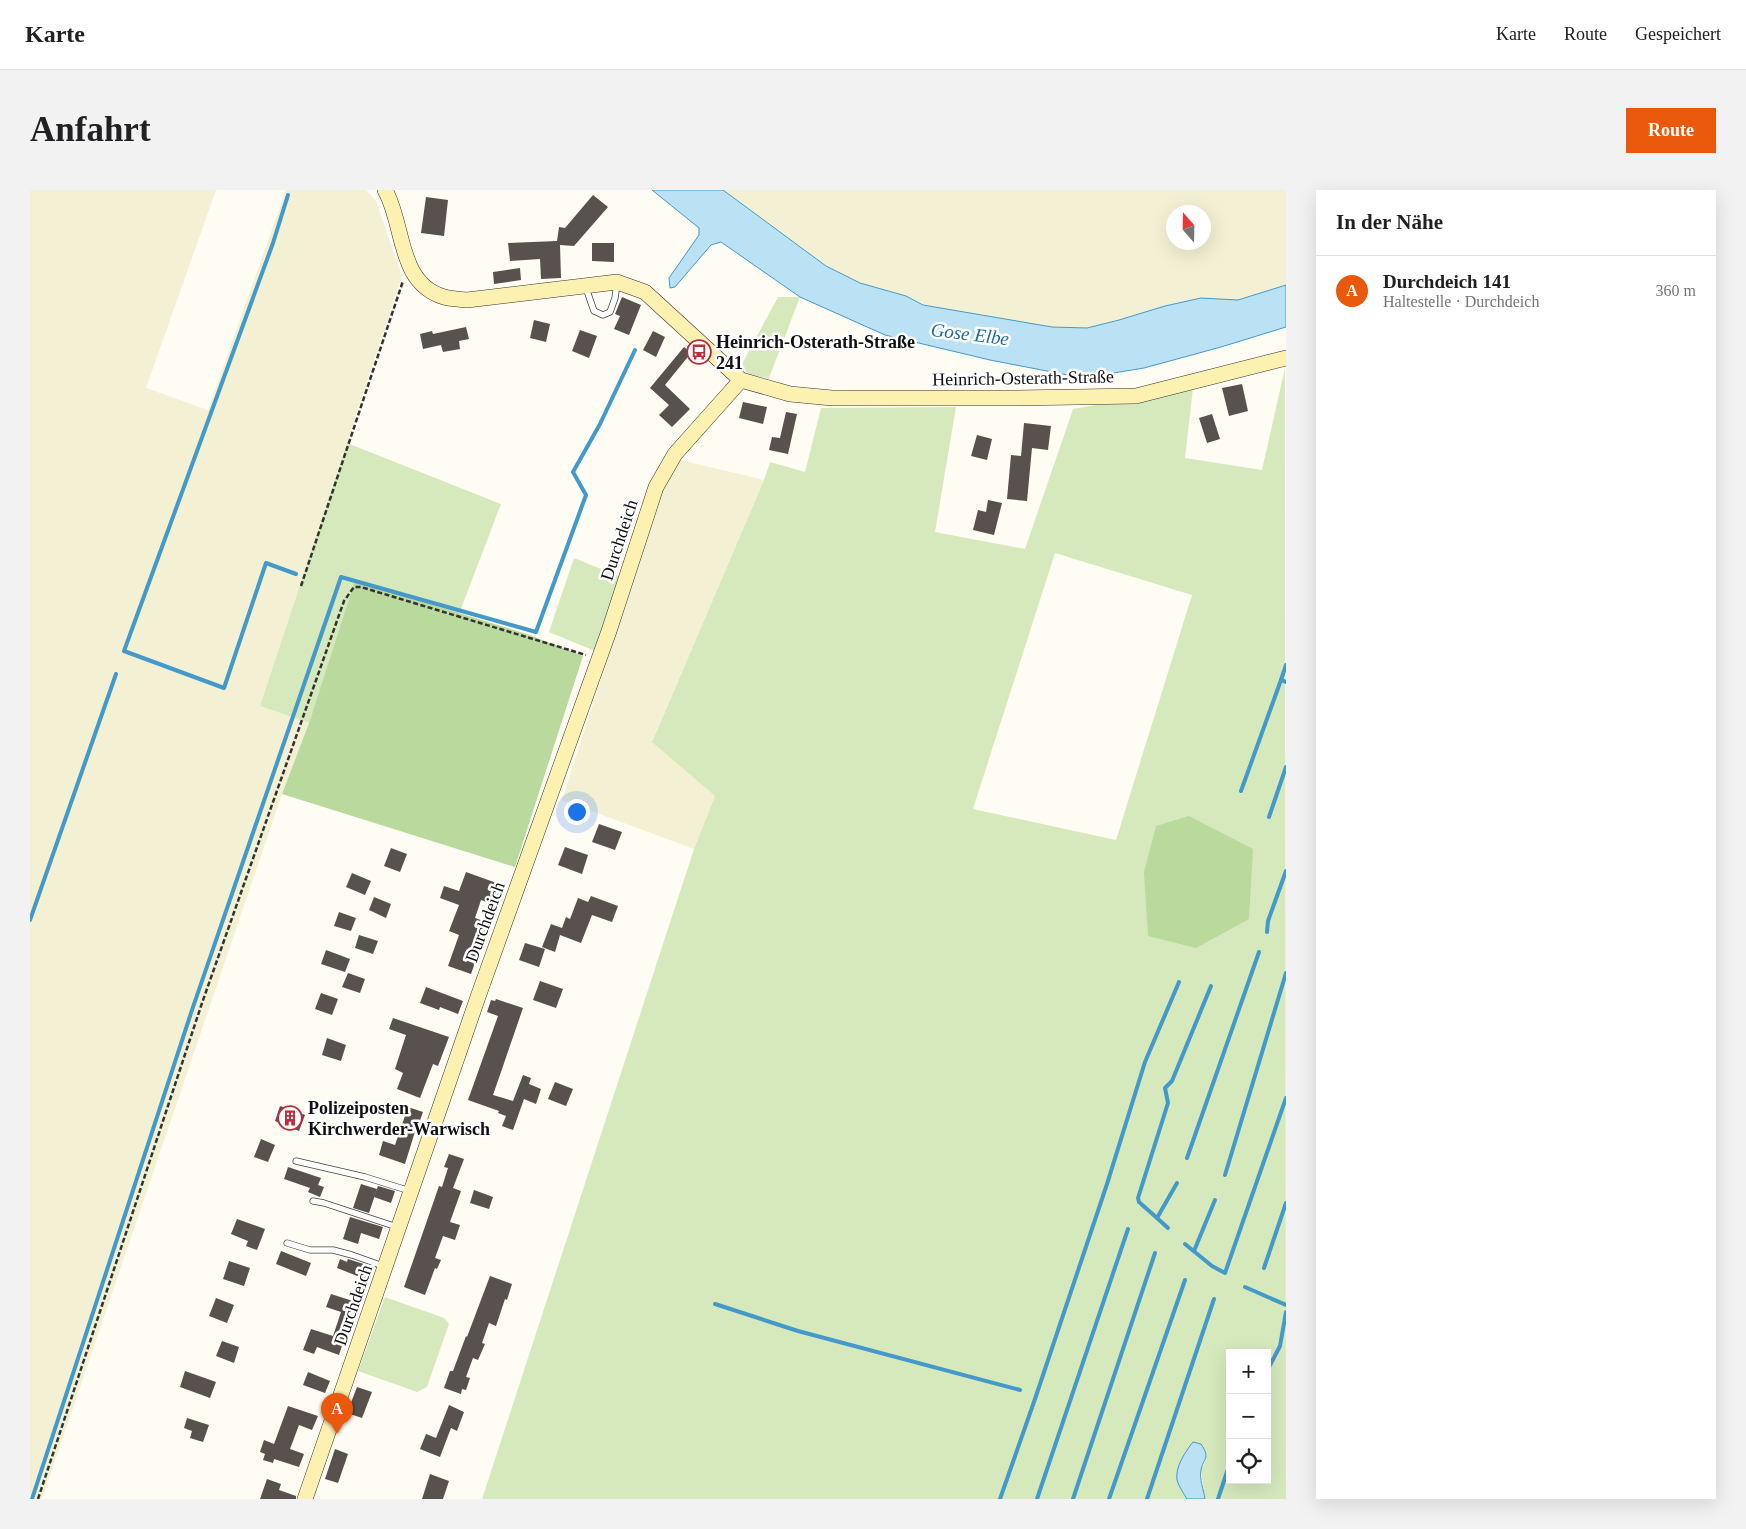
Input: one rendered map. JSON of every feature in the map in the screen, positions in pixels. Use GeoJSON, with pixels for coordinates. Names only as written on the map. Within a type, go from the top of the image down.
{"type":"FeatureCollection","features":[{"type":"Feature","properties":{"kind":"street","name":"Heinrich-Osterath-Straße"},"geometry":{"type":"LineString","coordinates":[[385,190],[391,201],[408,265],[424,286],[444,297],[467,300],[617,282],[644,292],[741,380],[790,394],[832,398],[1136,396],[1286,358]]}},
{"type":"Feature","properties":{"kind":"street","name":"Durchdeich"},"geometry":{"type":"LineString","coordinates":[[305,1499],[479,994],[599,658],[656,487],[675,454],[741,380]]}},
{"type":"Feature","properties":{"kind":"lane"},"geometry":{"type":"LineString","coordinates":[[586,286],[594,311],[603,314],[610,312],[615,298],[617,282]]}},
{"type":"Feature","properties":{"kind":"lane"},"geometry":{"type":"LineString","coordinates":[[296,1161],[365,1177],[412,1192]]}},
{"type":"Feature","properties":{"kind":"lane"},"geometry":{"type":"LineString","coordinates":[[313,1201],[399,1228]]}},
{"type":"Feature","properties":{"kind":"lane"},"geometry":{"type":"LineString","coordinates":[[287,1243],[310,1250],[333,1250],[352,1254],[385,1267]]}},
{"type":"Feature","properties":{"kind":"path"},"geometry":{"type":"LineString","coordinates":[[301,586],[408,265]]}},
{"type":"Feature","properties":{"kind":"path"},"geometry":{"type":"LineString","coordinates":[[38,1499],[202,1003],[344,601],[354,587],[361,587],[599,658]]}},
{"type":"Feature","properties":{"kind":"shaded area"},"geometry":{"type":"Polygon","coordinates":[[[30,190],[216,190],[146,388],[208,410],[286,190],[366,190],[376,201],[402,276],[260,706],[309,723],[282,794],[42,1499],[30,1499],[30,190]]]}},
{"type":"Feature","properties":{"kind":"shaded area"},"geometry":{"type":"Polygon","coordinates":[[[723,190],[1286,190],[1286,285],[1238,300],[1201,298],[1087,328],[1052,328],[924,305],[906,296],[860,283],[826,266],[723,190]]]}},
{"type":"Feature","properties":{"kind":"shaded area"},"geometry":{"type":"Polygon","coordinates":[[[681,460],[764,480],[652,741],[715,796],[694,849],[562,800],[661,493],[681,460]]]}},
{"type":"Feature","properties":{"kind":"green space"},"geometry":{"type":"Polygon","coordinates":[[[778,297],[800,297],[769,378],[750,375],[741,366],[778,297]]]}},
{"type":"Feature","properties":{"kind":"green space"},"geometry":{"type":"Polygon","coordinates":[[[1285,368],[1286,1499],[1205,1499],[1201,1470],[1205,1461],[1201,1444],[1193,1442],[1184,1454],[1182,1491],[1187,1499],[482,1499],[694,849],[715,796],[652,742],[770,462],[805,472],[821,408],[956,407],[935,532],[1025,549],[1073,409],[1193,388],[1185,458],[1262,470],[1285,368]],[[1055,553],[973,809],[1116,840],[1192,595],[1055,553]]]}},
{"type":"Feature","properties":{"kind":"green space"},"geometry":{"type":"Polygon","coordinates":[[[347,443],[501,504],[459,614],[356,581],[309,723],[260,706],[347,443]]]}},
{"type":"Feature","properties":{"kind":"green space"},"geometry":{"type":"Polygon","coordinates":[[[574,558],[621,577],[595,651],[549,632],[574,558]]]}},
{"type":"Feature","properties":{"kind":"green space"},"geometry":{"type":"Polygon","coordinates":[[[355,581],[527,634],[583,656],[515,867],[282,794],[309,723],[355,581]]]}},
{"type":"Feature","properties":{"kind":"green space"},"geometry":{"type":"Polygon","coordinates":[[[1189,816],[1253,849],[1249,919],[1196,948],[1148,936],[1144,872],[1156,826],[1189,816]]]}},
{"type":"Feature","properties":{"kind":"green space"},"geometry":{"type":"Polygon","coordinates":[[[385,1297],[444,1318],[449,1324],[427,1387],[417,1392],[358,1371],[385,1297]]]}},
{"type":"Feature","properties":{"kind":"water","name":"Gose Elbe"},"geometry":{"type":"Polygon","coordinates":[[[652,190],[723,190],[826,266],[860,283],[906,296],[923,305],[1052,327],[1087,328],[1201,298],[1238,300],[1286,285],[1286,327],[1144,368],[1083,378],[990,360],[885,335],[800,297],[721,242],[711,245],[675,287],[670,288],[669,278],[699,235],[699,228],[652,190]]]}},
{"type":"Feature","properties":{"kind":"water"},"geometry":{"type":"Polygon","coordinates":[[[1193,1442],[1201,1444],[1206,1453],[1201,1473],[1205,1499],[1187,1499],[1177,1480],[1179,1465],[1193,1442]]]}},
{"type":"Feature","properties":{"kind":"building"},"geometry":{"type":"Polygon","coordinates":[[[593,195],[608,207],[574,246],[560,245],[561,278],[541,279],[540,259],[510,261],[508,243],[557,241],[559,227],[565,228],[593,195]]]}},
{"type":"Feature","properties":{"kind":"building"},"geometry":{"type":"Polygon","coordinates":[[[426,197],[448,200],[444,236],[421,233],[426,197]]]}},
{"type":"Feature","properties":{"kind":"building"},"geometry":{"type":"Polygon","coordinates":[[[592,243],[614,243],[614,262],[592,261],[592,243]]]}},
{"type":"Feature","properties":{"kind":"building"},"geometry":{"type":"Polygon","coordinates":[[[520,268],[521,280],[494,284],[493,272],[520,268]]]}},
{"type":"Feature","properties":{"kind":"building"},"geometry":{"type":"Polygon","coordinates":[[[622,297],[641,305],[629,335],[614,329],[620,316],[615,314],[622,297]]]}},
{"type":"Feature","properties":{"kind":"building"},"geometry":{"type":"Polygon","coordinates":[[[534,320],[550,324],[546,342],[530,338],[534,320]]]}},
{"type":"Feature","properties":{"kind":"building"},"geometry":{"type":"Polygon","coordinates":[[[466,327],[469,339],[459,341],[460,349],[443,352],[441,345],[423,349],[420,334],[432,331],[433,334],[466,327]]]}},
{"type":"Feature","properties":{"kind":"building"},"geometry":{"type":"Polygon","coordinates":[[[580,330],[597,336],[589,358],[572,351],[580,330]]]}},
{"type":"Feature","properties":{"kind":"building"},"geometry":{"type":"Polygon","coordinates":[[[653,331],[665,337],[656,357],[643,350],[653,331]]]}},
{"type":"Feature","properties":{"kind":"building"},"geometry":{"type":"Polygon","coordinates":[[[684,347],[691,353],[665,385],[690,409],[672,427],[659,415],[669,405],[650,388],[684,347]]]}},
{"type":"Feature","properties":{"kind":"building"},"geometry":{"type":"Polygon","coordinates":[[[1242,384],[1248,411],[1229,416],[1222,388],[1242,384]]]}},
{"type":"Feature","properties":{"kind":"building"},"geometry":{"type":"Polygon","coordinates":[[[743,402],[767,407],[763,424],[739,418],[743,402]]]}},
{"type":"Feature","properties":{"kind":"building"},"geometry":{"type":"Polygon","coordinates":[[[786,412],[797,414],[788,454],[769,450],[772,437],[780,438],[786,412]]]}},
{"type":"Feature","properties":{"kind":"building"},"geometry":{"type":"Polygon","coordinates":[[[1212,414],[1220,439],[1207,443],[1199,418],[1212,414]]]}},
{"type":"Feature","properties":{"kind":"building"},"geometry":{"type":"Polygon","coordinates":[[[1024,423],[1051,426],[1048,450],[1032,448],[1027,501],[1007,499],[1011,455],[1021,456],[1024,423]]]}},
{"type":"Feature","properties":{"kind":"building"},"geometry":{"type":"Polygon","coordinates":[[[977,435],[992,439],[987,460],[971,456],[977,435]]]}},
{"type":"Feature","properties":{"kind":"building"},"geometry":{"type":"Polygon","coordinates":[[[988,500],[1002,503],[994,535],[973,530],[978,510],[986,512],[988,500]]]}},
{"type":"Feature","properties":{"kind":"building"},"geometry":{"type":"Polygon","coordinates":[[[599,824],[622,832],[615,850],[592,842],[599,824]]]}},
{"type":"Feature","properties":{"kind":"building"},"geometry":{"type":"Polygon","coordinates":[[[565,847],[588,855],[582,874],[558,865],[565,847]]]}},
{"type":"Feature","properties":{"kind":"building"},"geometry":{"type":"Polygon","coordinates":[[[391,848],[407,854],[400,872],[384,866],[391,848]]]}},
{"type":"Feature","properties":{"kind":"building"},"geometry":{"type":"Polygon","coordinates":[[[466,872],[502,885],[497,898],[494,897],[492,904],[481,900],[475,918],[489,923],[471,974],[448,966],[459,935],[449,931],[459,905],[440,898],[444,886],[459,891],[466,872]]]}},
{"type":"Feature","properties":{"kind":"building"},"geometry":{"type":"Polygon","coordinates":[[[352,873],[371,881],[365,895],[346,887],[352,873]]]}},
{"type":"Feature","properties":{"kind":"building"},"geometry":{"type":"Polygon","coordinates":[[[591,896],[618,906],[612,922],[592,915],[581,943],[560,935],[555,952],[542,947],[551,924],[562,928],[566,917],[570,919],[578,898],[588,902],[591,896]]]}},
{"type":"Feature","properties":{"kind":"building"},"geometry":{"type":"Polygon","coordinates":[[[374,897],[391,904],[386,918],[369,910],[374,897]]]}},
{"type":"Feature","properties":{"kind":"building"},"geometry":{"type":"Polygon","coordinates":[[[339,912],[356,918],[351,931],[334,926],[339,912]]]}},
{"type":"Feature","properties":{"kind":"building"},"geometry":{"type":"Polygon","coordinates":[[[359,935],[378,941],[373,954],[355,948],[359,935]]]}},
{"type":"Feature","properties":{"kind":"building"},"geometry":{"type":"Polygon","coordinates":[[[525,943],[545,949],[539,967],[519,960],[525,943]]]}},
{"type":"Feature","properties":{"kind":"building"},"geometry":{"type":"Polygon","coordinates":[[[326,950],[350,959],[345,972],[321,964],[326,950]]]}},
{"type":"Feature","properties":{"kind":"building"},"geometry":{"type":"Polygon","coordinates":[[[348,973],[365,979],[360,993],[342,987],[348,973]]]}},
{"type":"Feature","properties":{"kind":"building"},"geometry":{"type":"Polygon","coordinates":[[[540,981],[563,989],[556,1008],[533,1000],[540,981]]]}},
{"type":"Feature","properties":{"kind":"building"},"geometry":{"type":"Polygon","coordinates":[[[426,987],[463,1001],[458,1014],[440,1007],[439,1010],[420,1003],[426,987]]]}},
{"type":"Feature","properties":{"kind":"building"},"geometry":{"type":"Polygon","coordinates":[[[321,993],[338,999],[332,1015],[315,1009],[321,993]]]}},
{"type":"Feature","properties":{"kind":"building"},"geometry":{"type":"Polygon","coordinates":[[[496,999],[523,1008],[493,1095],[513,1101],[523,1075],[531,1078],[529,1084],[541,1089],[536,1104],[524,1099],[513,1130],[502,1126],[506,1116],[498,1113],[499,1111],[468,1100],[498,1016],[487,1012],[491,1000],[495,1001],[496,999]]]}},
{"type":"Feature","properties":{"kind":"building"},"geometry":{"type":"Polygon","coordinates":[[[393,1018],[449,1037],[438,1066],[433,1064],[420,1098],[397,1089],[403,1073],[395,1069],[406,1035],[389,1029],[393,1018]]]}},
{"type":"Feature","properties":{"kind":"building"},"geometry":{"type":"Polygon","coordinates":[[[327,1038],[346,1045],[341,1061],[322,1055],[327,1038]]]}},
{"type":"Feature","properties":{"kind":"building"},"geometry":{"type":"Polygon","coordinates":[[[555,1082],[573,1089],[566,1106],[548,1099],[555,1082]]]}},
{"type":"Feature","properties":{"kind":"building","name":"Polizeiposten Kirchwerder-Warwisch"},"geometry":{"type":"Polygon","coordinates":[[[280,1106],[305,1115],[299,1131],[275,1121],[280,1106]]]}},
{"type":"Feature","properties":{"kind":"building"},"geometry":{"type":"Polygon","coordinates":[[[408,1107],[423,1112],[405,1164],[379,1155],[383,1141],[395,1145],[408,1107]]]}},
{"type":"Feature","properties":{"kind":"building"},"geometry":{"type":"Polygon","coordinates":[[[261,1139],[275,1145],[268,1162],[254,1157],[261,1139]]]}},
{"type":"Feature","properties":{"kind":"building"},"geometry":{"type":"Polygon","coordinates":[[[449,1154],[464,1159],[453,1188],[461,1191],[450,1222],[460,1225],[455,1240],[443,1236],[435,1258],[441,1260],[437,1269],[435,1268],[425,1295],[404,1287],[439,1186],[442,1187],[448,1168],[444,1167],[449,1154]]]}},
{"type":"Feature","properties":{"kind":"building"},"geometry":{"type":"Polygon","coordinates":[[[288,1167],[321,1178],[318,1185],[324,1187],[320,1197],[308,1192],[310,1188],[284,1179],[288,1167]]]}},
{"type":"Feature","properties":{"kind":"building"},"geometry":{"type":"Polygon","coordinates":[[[361,1184],[377,1189],[369,1213],[353,1208],[361,1184]]]}},
{"type":"Feature","properties":{"kind":"building"},"geometry":{"type":"Polygon","coordinates":[[[378,1186],[395,1191],[391,1203],[374,1197],[378,1186]]]}},
{"type":"Feature","properties":{"kind":"building"},"geometry":{"type":"Polygon","coordinates":[[[474,1190],[493,1197],[489,1209],[470,1203],[474,1190]]]}},
{"type":"Feature","properties":{"kind":"building"},"geometry":{"type":"Polygon","coordinates":[[[350,1217],[383,1227],[379,1239],[361,1233],[358,1244],[343,1239],[350,1217]]]}},
{"type":"Feature","properties":{"kind":"building"},"geometry":{"type":"Polygon","coordinates":[[[237,1219],[265,1229],[257,1250],[246,1246],[248,1241],[231,1234],[237,1219]]]}},
{"type":"Feature","properties":{"kind":"building"},"geometry":{"type":"Polygon","coordinates":[[[281,1251],[311,1263],[306,1276],[276,1264],[281,1251]]]}},
{"type":"Feature","properties":{"kind":"building"},"geometry":{"type":"Polygon","coordinates":[[[340,1259],[347,1262],[348,1259],[370,1266],[365,1279],[337,1268],[340,1259]]]}},
{"type":"Feature","properties":{"kind":"building"},"geometry":{"type":"Polygon","coordinates":[[[229,1261],[250,1268],[244,1286],[223,1279],[229,1261]]]}},
{"type":"Feature","properties":{"kind":"building"},"geometry":{"type":"Polygon","coordinates":[[[490,1276],[512,1284],[496,1326],[489,1323],[482,1343],[485,1344],[478,1360],[473,1358],[466,1377],[470,1378],[466,1390],[462,1389],[461,1394],[444,1388],[450,1371],[453,1371],[467,1337],[490,1276]]]}},
{"type":"Feature","properties":{"kind":"building"},"geometry":{"type":"Polygon","coordinates":[[[331,1294],[356,1302],[339,1355],[317,1347],[314,1354],[303,1350],[311,1329],[333,1336],[341,1312],[326,1307],[331,1294]]]}},
{"type":"Feature","properties":{"kind":"building"},"geometry":{"type":"Polygon","coordinates":[[[216,1298],[234,1305],[227,1323],[209,1316],[216,1298]]]}},
{"type":"Feature","properties":{"kind":"building"},"geometry":{"type":"Polygon","coordinates":[[[222,1341],[239,1347],[234,1363],[216,1356],[222,1341]]]}},
{"type":"Feature","properties":{"kind":"building"},"geometry":{"type":"Polygon","coordinates":[[[185,1371],[216,1382],[210,1398],[180,1387],[185,1371]]]}},
{"type":"Feature","properties":{"kind":"building"},"geometry":{"type":"Polygon","coordinates":[[[308,1372],[330,1381],[325,1393],[303,1385],[308,1372]]]}},
{"type":"Feature","properties":{"kind":"building"},"geometry":{"type":"Polygon","coordinates":[[[357,1387],[372,1392],[362,1418],[347,1413],[357,1387]]]}},
{"type":"Feature","properties":{"kind":"building"},"geometry":{"type":"Polygon","coordinates":[[[449,1405],[464,1412],[457,1431],[451,1428],[440,1457],[420,1449],[426,1434],[436,1438],[449,1405]]]}},
{"type":"Feature","properties":{"kind":"building"},"geometry":{"type":"Polygon","coordinates":[[[288,1406],[318,1416],[312,1430],[299,1425],[290,1449],[304,1454],[299,1467],[274,1459],[273,1463],[263,1460],[265,1454],[260,1452],[264,1440],[274,1444],[288,1406]]]}},
{"type":"Feature","properties":{"kind":"building"},"geometry":{"type":"Polygon","coordinates":[[[187,1418],[209,1425],[203,1442],[190,1438],[192,1431],[184,1428],[187,1418]]]}},
{"type":"Feature","properties":{"kind":"building"},"geometry":{"type":"Polygon","coordinates":[[[335,1449],[348,1454],[338,1483],[325,1479],[335,1449]]]}},
{"type":"Feature","properties":{"kind":"building"},"geometry":{"type":"Polygon","coordinates":[[[430,1474],[449,1481],[443,1499],[422,1499],[430,1474]]]}},
{"type":"Feature","properties":{"kind":"building"},"geometry":{"type":"Polygon","coordinates":[[[267,1479],[281,1484],[279,1490],[296,1496],[296,1499],[260,1499],[267,1479]]]}},
{"type":"Feature","properties":{"kind":"waterway"},"geometry":{"type":"LineString","coordinates":[[288,195],[273,243],[124,651],[224,688],[266,563],[296,574]]}},
{"type":"Feature","properties":{"kind":"waterway"},"geometry":{"type":"LineString","coordinates":[[32,1499],[192,1010],[341,577],[536,632],[586,495],[573,472],[600,424],[635,350]]}},
{"type":"Feature","properties":{"kind":"waterway"},"geometry":{"type":"LineString","coordinates":[[1281,680],[1286,665]]}},
{"type":"Feature","properties":{"kind":"waterway"},"geometry":{"type":"LineString","coordinates":[[30,920],[116,674]]}},
{"type":"Feature","properties":{"kind":"waterway"},"geometry":{"type":"LineString","coordinates":[[1241,791],[1281,680],[1286,682]]}},
{"type":"Feature","properties":{"kind":"waterway"},"geometry":{"type":"LineString","coordinates":[[1269,817],[1286,767]]}},
{"type":"Feature","properties":{"kind":"waterway"},"geometry":{"type":"LineString","coordinates":[[1267,932],[1268,921],[1286,871]]}},
{"type":"Feature","properties":{"kind":"waterway"},"geometry":{"type":"LineString","coordinates":[[1187,1158],[1259,952]]}},
{"type":"Feature","properties":{"kind":"waterway"},"geometry":{"type":"LineString","coordinates":[[1225,1175],[1286,973]]}},
{"type":"Feature","properties":{"kind":"waterway"},"geometry":{"type":"LineString","coordinates":[[1000,1499],[1107,1184],[1145,1062],[1179,982]]}},
{"type":"Feature","properties":{"kind":"waterway"},"geometry":{"type":"LineString","coordinates":[[1157,1218],[1139,1202],[1138,1198],[1168,1103],[1165,1088],[1172,1081],[1211,986]]}},
{"type":"Feature","properties":{"kind":"waterway"},"geometry":{"type":"LineString","coordinates":[[1185,1244],[1212,1266],[1225,1273],[1286,1098]]}},
{"type":"Feature","properties":{"kind":"waterway"},"geometry":{"type":"LineString","coordinates":[[1168,1228],[1157,1218],[1177,1183]]}},
{"type":"Feature","properties":{"kind":"waterway"},"geometry":{"type":"LineString","coordinates":[[1194,1251],[1215,1200]]}},
{"type":"Feature","properties":{"kind":"waterway"},"geometry":{"type":"LineString","coordinates":[[1264,1268],[1286,1203]]}},
{"type":"Feature","properties":{"kind":"waterway"},"geometry":{"type":"LineString","coordinates":[[1037,1499],[1128,1229]]}},
{"type":"Feature","properties":{"kind":"waterway"},"geometry":{"type":"LineString","coordinates":[[1073,1499],[1155,1253]]}},
{"type":"Feature","properties":{"kind":"waterway"},"geometry":{"type":"LineString","coordinates":[[1109,1499],[1185,1280]]}},
{"type":"Feature","properties":{"kind":"waterway"},"geometry":{"type":"LineString","coordinates":[[1245,1287],[1286,1305]]}},
{"type":"Feature","properties":{"kind":"waterway"},"geometry":{"type":"LineString","coordinates":[[1147,1499],[1214,1299]]}},
{"type":"Feature","properties":{"kind":"waterway"},"geometry":{"type":"LineString","coordinates":[[715,1304],[798,1331],[1020,1390]]}},
{"type":"Feature","properties":{"kind":"waterway"},"geometry":{"type":"LineString","coordinates":[[1271,1363],[1280,1346],[1286,1312]]}},
{"type":"Feature","properties":{"kind":"waterway"},"geometry":{"type":"LineString","coordinates":[[1218,1499],[1226,1475]]}},
{"type":"Feature","properties":{"kind":"place","name":"Heinrich-Osterath-Straße 241"},"geometry":{"type":"Point","coordinates":[699,352]}},
{"type":"Feature","properties":{"kind":"place","name":"Polizeiposten Kirchwerder-Warwisch"},"geometry":{"type":"Point","coordinates":[290,1118]}},
{"type":"Feature","properties":{"kind":"place","name":"Durchdeich 141"},"geometry":{"type":"Point","coordinates":[337,1434]}}]}
